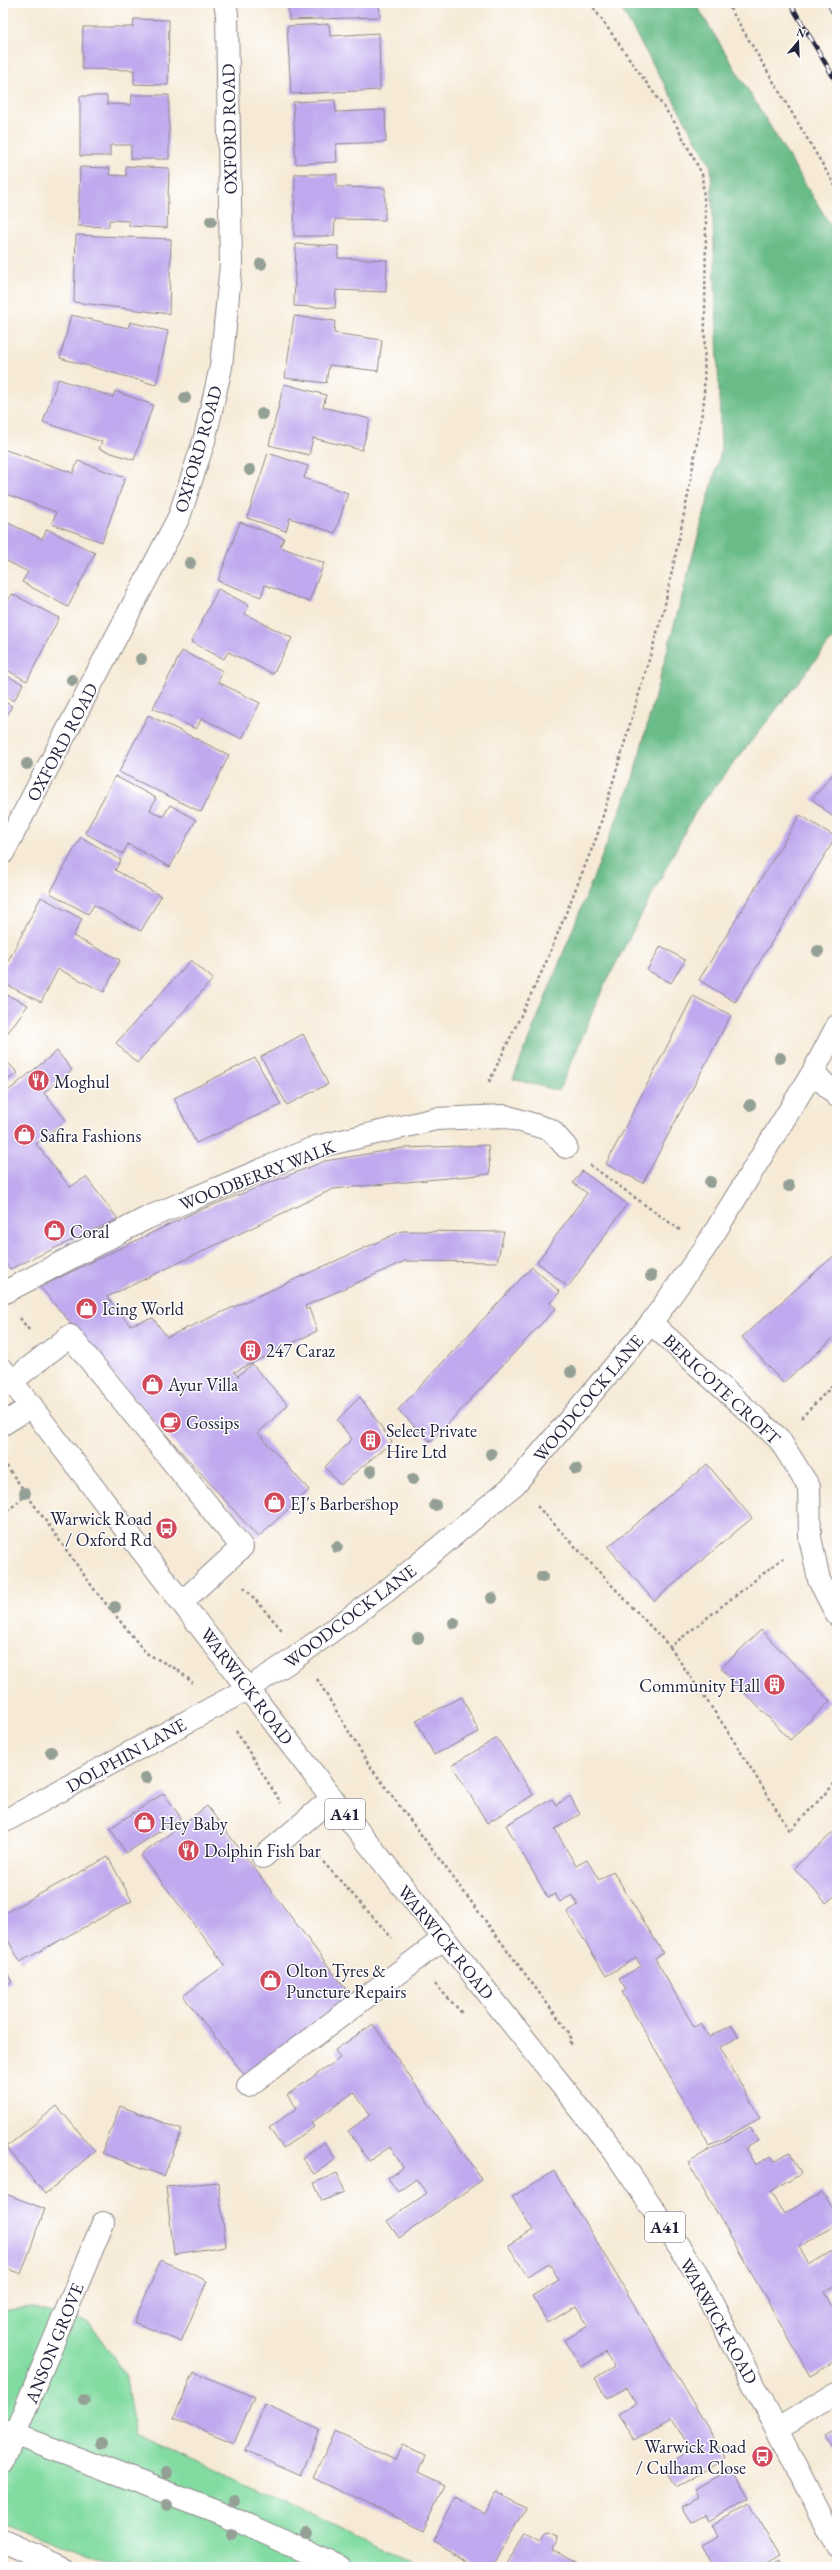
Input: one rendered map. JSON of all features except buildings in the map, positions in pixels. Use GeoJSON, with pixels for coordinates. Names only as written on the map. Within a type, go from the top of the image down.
{"type":"FeatureCollection","features":[{"type":"Feature","properties":{"kind":"main road","name":"OXFORD ROAD"},"geometry":{"type":"LineString","coordinates":[[3,853],[180,517],[204,440],[221,367],[231,264],[227,14],[225,3]]}},
{"type":"Feature","properties":{"kind":"main road","name":"WOODCOCK LANE"},"geometry":{"type":"LineString","coordinates":[[249,1688],[302,1653],[389,1589],[516,1484],[652,1323],[706,1248],[813,1072],[837,1026]]}},
{"type":"Feature","properties":{"kind":"main road"},"geometry":{"type":"LineString","coordinates":[[813,1072],[837,1096]]}},
{"type":"Feature","properties":{"kind":"main road","name":"WOODBERRY WALK"},"geometry":{"type":"LineString","coordinates":[[3,1293],[147,1218],[316,1147],[436,1119],[504,1116],[551,1130],[566,1147]]}},
{"type":"Feature","properties":{"kind":"main road","name":"BERICOTE CROFT"},"geometry":{"type":"LineString","coordinates":[[652,1323],[779,1439],[809,1487],[810,1537],[819,1580],[837,1615]]}},
{"type":"Feature","properties":{"kind":"main road"},"geometry":{"type":"LineString","coordinates":[[7,1376],[70,1336],[242,1547],[183,1602]]}},
{"type":"Feature","properties":{"kind":"main road","name":"WARWICK ROAD"},"geometry":{"type":"LineString","coordinates":[[7,1376],[32,1406],[183,1602],[332,1798],[443,1939],[614,2151],[696,2272],[778,2429],[837,2547]]}},
{"type":"Feature","properties":{"kind":"main road"},"geometry":{"type":"LineString","coordinates":[[3,1424],[32,1406]]}},
{"type":"Feature","properties":{"kind":"main road","name":"DOLPHIN LANE"},"geometry":{"type":"LineString","coordinates":[[3,1822],[249,1688]]}},
{"type":"Feature","properties":{"kind":"main road"},"geometry":{"type":"LineString","coordinates":[[263,1857],[332,1798]]}},
{"type":"Feature","properties":{"kind":"main road"},"geometry":{"type":"LineString","coordinates":[[248,2086],[443,1939]]}},
{"type":"Feature","properties":{"kind":"main road","name":"ANSON GROVE"},"geometry":{"type":"LineString","coordinates":[[3,2462],[9,2433],[103,2223]]}},
{"type":"Feature","properties":{"kind":"main road"},"geometry":{"type":"LineString","coordinates":[[778,2429],[837,2393]]}},
{"type":"Feature","properties":{"kind":"main road"},"geometry":{"type":"LineString","coordinates":[[9,2433],[218,2512],[341,2567]]}},
{"type":"Feature","properties":{"kind":"main road"},"geometry":{"type":"LineString","coordinates":[[3,2541],[61,2567]]}},
{"type":"Feature","properties":{"kind":"path"},"geometry":{"type":"LineString","coordinates":[[489,1082],[545,965],[597,836],[664,609],[688,495],[704,401],[706,223],[702,174],[676,123],[590,3]]}},
{"type":"Feature","properties":{"kind":"path"},"geometry":{"type":"LineString","coordinates":[[727,3],[837,189]]}},
{"type":"Feature","properties":{"kind":"path"},"geometry":{"type":"LineString","coordinates":[[566,1147],[706,1248]]}},
{"type":"Feature","properties":{"kind":"path"},"geometry":{"type":"LineString","coordinates":[[779,1439],[837,1381]]}},
{"type":"Feature","properties":{"kind":"path"},"geometry":{"type":"LineString","coordinates":[[3,1460],[94,1589],[146,1652],[178,1670],[219,1704],[308,1846],[466,2018]]}},
{"type":"Feature","properties":{"kind":"path"},"geometry":{"type":"LineString","coordinates":[[516,1484],[670,1647],[727,1730],[790,1832],[837,1780]]}},
{"type":"Feature","properties":{"kind":"path"},"geometry":{"type":"LineString","coordinates":[[3,1515],[27,1494]]}},
{"type":"Feature","properties":{"kind":"path"},"geometry":{"type":"LineString","coordinates":[[670,1647],[810,1537]]}},
{"type":"Feature","properties":{"kind":"path"},"geometry":{"type":"LineString","coordinates":[[302,1653],[369,1765],[570,2034],[570,2048]]}},
{"type":"Feature","properties":{"kind":"green space"},"geometry":{"type":"Polygon","coordinates":[[[618,3],[695,3],[837,236],[837,633],[696,811],[603,988],[559,1091],[513,1079],[633,778],[721,451],[711,166],[618,3]]]}},
{"type":"Feature","properties":{"kind":"green space"},"geometry":{"type":"Polygon","coordinates":[[[29,2307],[89,2323],[125,2373],[135,2436],[226,2475],[417,2567],[117,2567],[3,2522],[3,2311],[29,2307]]]}},
{"type":"Feature","properties":{"kind":"railway"},"geometry":{"type":"LineString","coordinates":[[790,3],[837,83]]}},
{"type":"Feature","properties":{"kind":"railway"},"geometry":{"type":"LineString","coordinates":[[828,3],[837,19]]}},
{"type":"Feature","properties":{"kind":"place","name":"Moghul"},"geometry":{"type":"Point","coordinates":[39,1081]}},
{"type":"Feature","properties":{"kind":"place","name":"Safira Fashions"},"geometry":{"type":"Point","coordinates":[25,1135]}},
{"type":"Feature","properties":{"kind":"place","name":"Coral"},"geometry":{"type":"Point","coordinates":[55,1231]}},
{"type":"Feature","properties":{"kind":"place","name":"Icing World"},"geometry":{"type":"Point","coordinates":[87,1308]}},
{"type":"Feature","properties":{"kind":"place","name":"247 Caraz"},"geometry":{"type":"Point","coordinates":[250,1350]}},
{"type":"Feature","properties":{"kind":"place","name":"Ayur Villa"},"geometry":{"type":"Point","coordinates":[152,1384]}},
{"type":"Feature","properties":{"kind":"place","name":"Gossips"},"geometry":{"type":"Point","coordinates":[170,1422]}},
{"type":"Feature","properties":{"kind":"place","name":"Select Private Hire Ltd"},"geometry":{"type":"Point","coordinates":[371,1440]}},
{"type":"Feature","properties":{"kind":"place","name":"EJ's Barbershop"},"geometry":{"type":"Point","coordinates":[275,1503]}},
{"type":"Feature","properties":{"kind":"place","name":"Warwick Road / Oxford Rd"},"geometry":{"type":"Point","coordinates":[167,1528]}},
{"type":"Feature","properties":{"kind":"place","name":"Community Hall"},"geometry":{"type":"Point","coordinates":[775,1685]}},
{"type":"Feature","properties":{"kind":"place","name":"Hey Baby"},"geometry":{"type":"Point","coordinates":[145,1823]}},
{"type":"Feature","properties":{"kind":"place","name":"Dolphin Fish bar"},"geometry":{"type":"Point","coordinates":[189,1850]}},
{"type":"Feature","properties":{"kind":"place","name":"Olton Tyres & Puncture Repairs"},"geometry":{"type":"Point","coordinates":[271,1980]}},
{"type":"Feature","properties":{"kind":"place","name":"Warwick Road / Culham Close"},"geometry":{"type":"Point","coordinates":[762,2456]}}]}
